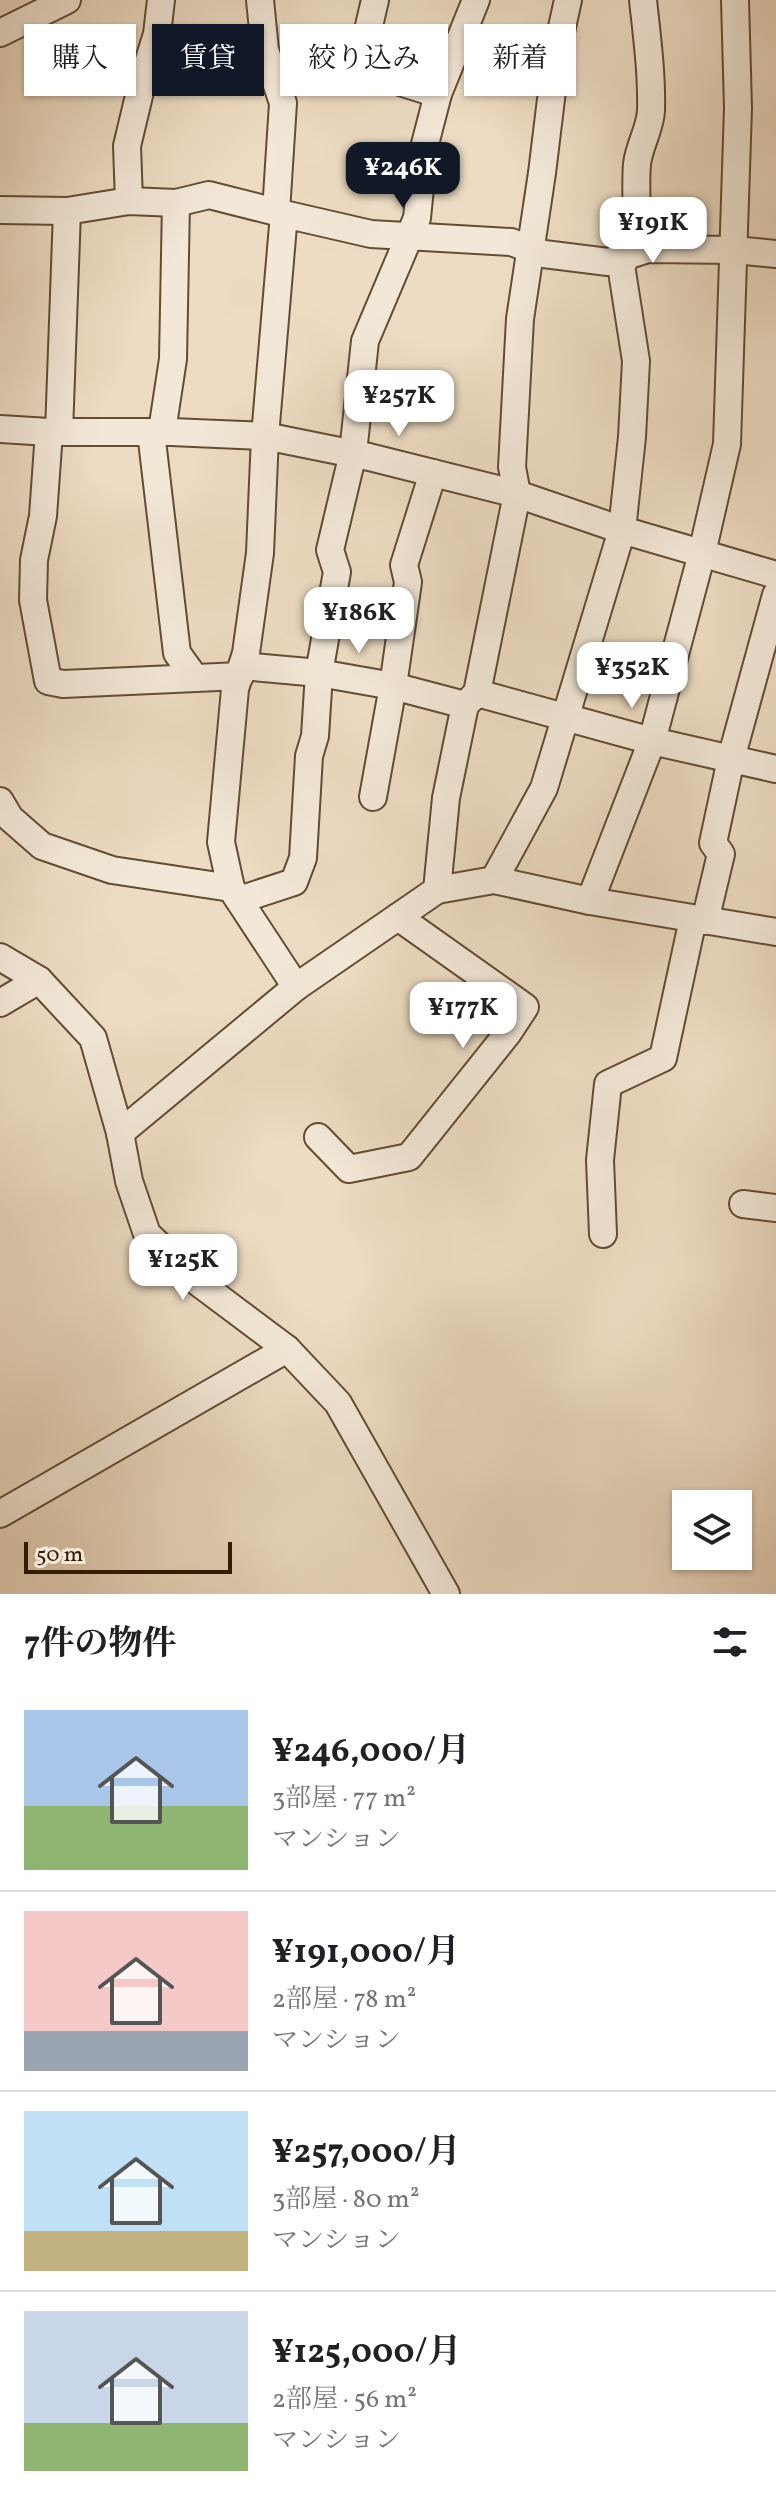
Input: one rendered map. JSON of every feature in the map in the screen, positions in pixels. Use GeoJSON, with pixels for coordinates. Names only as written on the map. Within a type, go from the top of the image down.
{"type":"FeatureCollection","features":[{"type":"Feature","properties":{"kind":"street"},"geometry":{"type":"LineString","coordinates":[[0,33],[67,0]]}},
{"type":"Feature","properties":{"kind":"street"},"geometry":{"type":"LineString","coordinates":[[129,201],[127,146],[157,34],[161,0]]}},
{"type":"Feature","properties":{"kind":"street"},"geometry":{"type":"LineString","coordinates":[[260,0],[265,50],[283,103],[280,213],[260,553],[246,653],[235,689],[221,842],[235,894],[296,987]]}},
{"type":"Feature","properties":{"kind":"street"},"geometry":{"type":"LineString","coordinates":[[369,24],[375,0]]}},
{"type":"Feature","properties":{"kind":"street"},"geometry":{"type":"LineString","coordinates":[[448,69],[476,0]]}},
{"type":"Feature","properties":{"kind":"street"},"geometry":{"type":"LineString","coordinates":[[437,890],[446,798],[517,494],[512,467],[520,319],[557,50],[568,0]]}},
{"type":"Feature","properties":{"kind":"street"},"geometry":{"type":"LineString","coordinates":[[494,880],[544,788],[622,530],[636,361],[621,265],[630,255],[635,231],[637,160],[651,114],[650,65],[643,0]]}},
{"type":"Feature","properties":{"kind":"street"},"geometry":{"type":"LineString","coordinates":[[590,901],[652,741],[702,553],[727,444],[738,108],[735,0]]}},
{"type":"Feature","properties":{"kind":"street"},"geometry":{"type":"LineString","coordinates":[[0,801],[10,818],[42,846],[112,870],[235,894],[294,882],[303,858],[309,756],[315,736],[319,673],[337,572],[330,550],[353,453],[365,341],[417,218],[424,148],[437,96]]}},
{"type":"Feature","properties":{"kind":"street"},"geometry":{"type":"LineString","coordinates":[[0,210],[67,211],[129,201],[176,203],[209,195],[371,234],[511,242],[544,254],[608,262],[648,249],[776,254]]}},
{"type":"Feature","properties":{"kind":"street"},"geometry":{"type":"LineString","coordinates":[[176,203],[173,359],[156,432],[177,653],[195,678]]}},
{"type":"Feature","properties":{"kind":"street"},"geometry":{"type":"LineString","coordinates":[[67,211],[54,432],[34,560],[33,600],[48,681],[63,684],[195,678],[241,671],[319,673],[567,719],[776,769]]}},
{"type":"Feature","properties":{"kind":"street"},"geometry":{"type":"LineString","coordinates":[[0,429],[265,436],[353,453],[517,494],[622,530],[776,575]]}},
{"type":"Feature","properties":{"kind":"street"},"geometry":{"type":"LineString","coordinates":[[373,797],[408,582],[404,565],[433,473]]}},
{"type":"Feature","properties":{"kind":"street"},"geometry":{"type":"LineString","coordinates":[[603,1234],[600,1160],[608,1084],[663,1058],[699,920],[721,854],[713,843],[731,759],[776,595]]}},
{"type":"Feature","properties":{"kind":"street"},"geometry":{"type":"LineString","coordinates":[[120,1133],[296,987],[437,890],[494,880],[590,901],[776,932]]}},
{"type":"Feature","properties":{"kind":"street"},"geometry":{"type":"LineString","coordinates":[[318,1137],[349,1169],[409,1157],[508,1033],[525,1007],[398,917]]}},
{"type":"Feature","properties":{"kind":"street"},"geometry":{"type":"LineString","coordinates":[[0,957],[39,980],[93,1038],[120,1133],[129,1181],[147,1234],[199,1283],[287,1349],[338,1403],[446,1594]]}},
{"type":"Feature","properties":{"kind":"street"},"geometry":{"type":"LineString","coordinates":[[0,1003],[39,980]]}},
{"type":"Feature","properties":{"kind":"street"},"geometry":{"type":"LineString","coordinates":[[743,1204],[776,1208]]}},
{"type":"Feature","properties":{"kind":"street"},"geometry":{"type":"LineString","coordinates":[[0,1514],[287,1349]]}}]}
